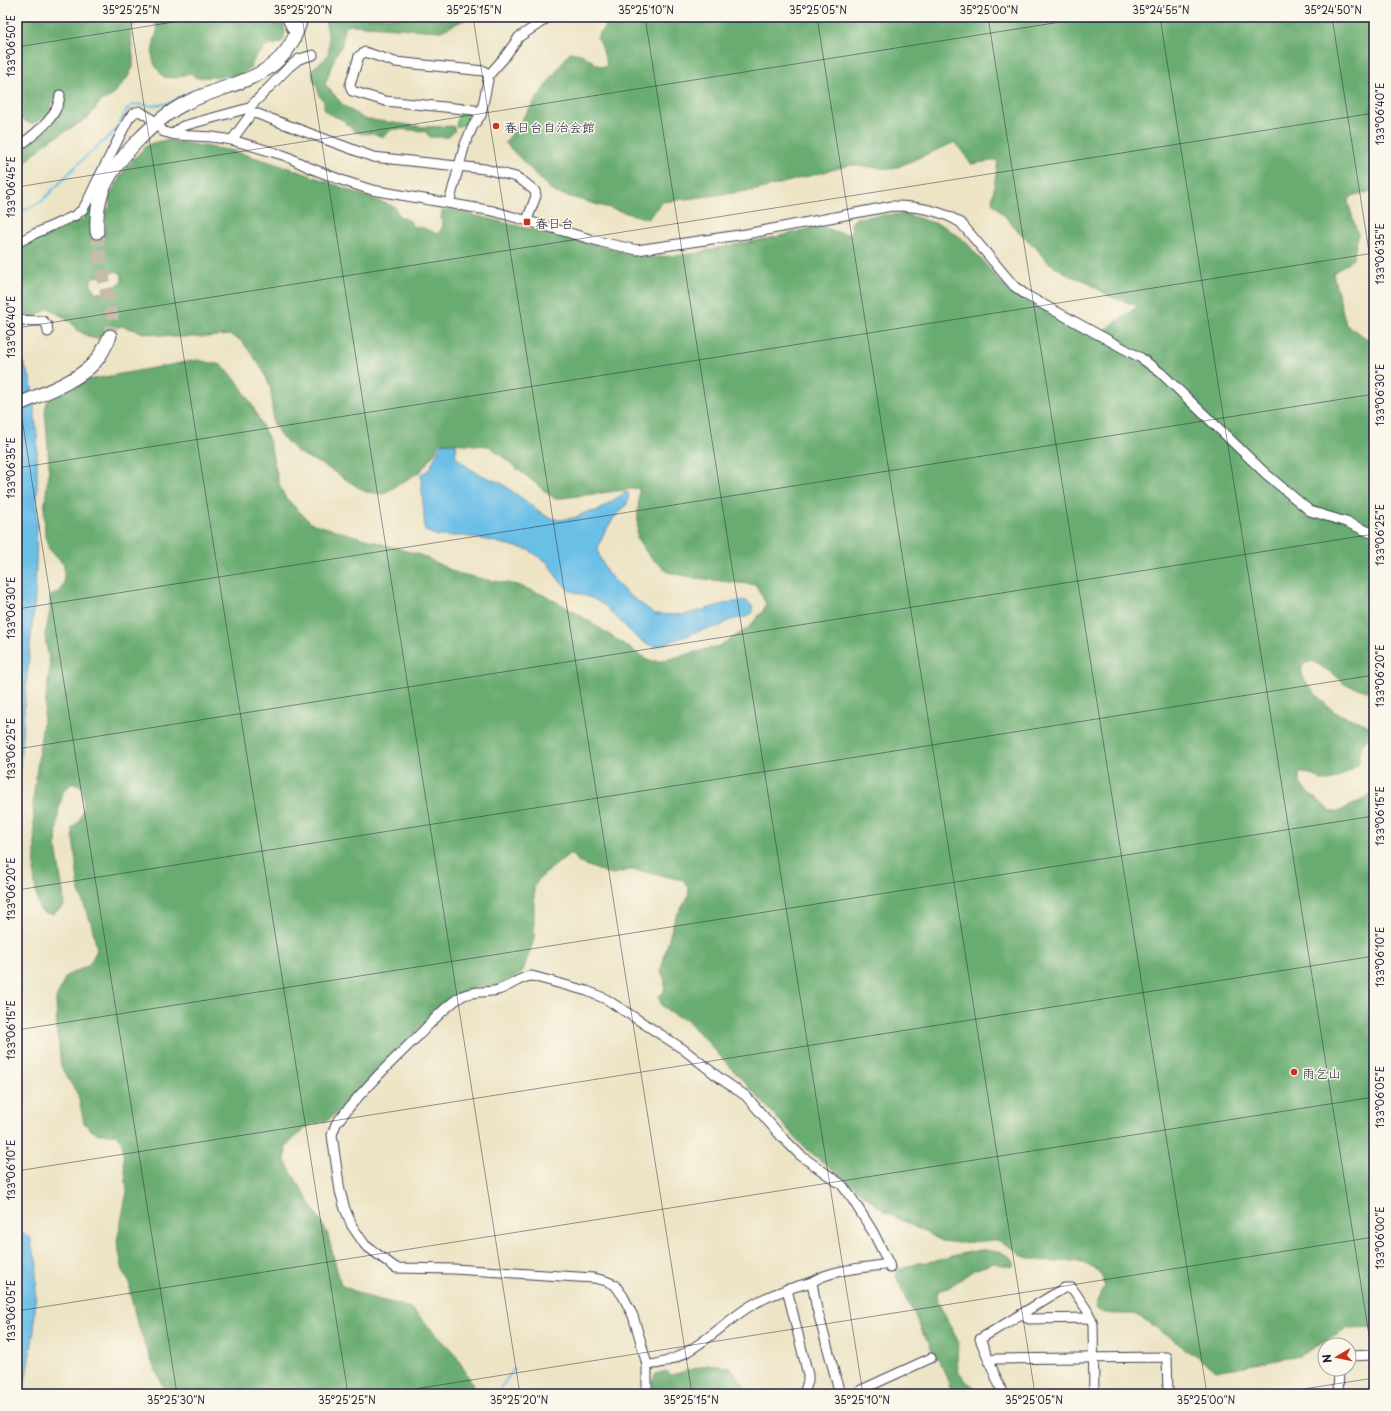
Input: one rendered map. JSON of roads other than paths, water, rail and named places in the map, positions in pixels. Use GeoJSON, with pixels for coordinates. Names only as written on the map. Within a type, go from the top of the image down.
{"type":"FeatureCollection","features":[{"type":"Feature","properties":{"kind":"street"},"geometry":{"type":"LineString","coordinates":[[286,17],[295,35]]}},
{"type":"Feature","properties":{"kind":"street"},"geometry":{"type":"LineString","coordinates":[[97,232],[99,205],[108,179],[125,156],[155,124],[185,103],[205,94],[245,81],[264,72],[286,51],[295,35],[301,17]]}},
{"type":"Feature","properties":{"kind":"street"},"geometry":{"type":"LineString","coordinates":[[449,202],[469,135],[481,115],[489,75],[504,58],[519,37],[549,17]]}},
{"type":"Feature","properties":{"kind":"street"},"geometry":{"type":"LineString","coordinates":[[481,115],[474,110],[385,101],[352,91],[350,85],[359,56],[365,52],[395,62],[484,71],[489,75]]}},
{"type":"Feature","properties":{"kind":"street"},"geometry":{"type":"LineString","coordinates":[[232,140],[251,111],[289,67],[300,59],[313,55]]}},
{"type":"Feature","properties":{"kind":"street"},"geometry":{"type":"LineString","coordinates":[[17,148],[42,127],[57,108],[60,96]]}},
{"type":"Feature","properties":{"kind":"street"},"geometry":{"type":"LineString","coordinates":[[17,243],[76,215],[83,209],[129,118],[134,113],[139,111],[144,113],[164,132],[232,140],[286,156],[310,168],[372,190],[449,202],[493,211],[601,242],[638,250],[746,234],[892,206],[914,207],[941,213],[961,223],[1014,286],[1026,295],[1066,318],[1118,344],[1141,358],[1161,373],[1266,473],[1310,511],[1346,522],[1374,534]]}},
{"type":"Feature","properties":{"kind":"street"},"geometry":{"type":"LineString","coordinates":[[172,134],[183,126],[251,111],[373,157],[459,165],[485,169],[516,177],[535,191],[536,196],[527,220]]}},
{"type":"Feature","properties":{"kind":"street"},"geometry":{"type":"LineString","coordinates":[[17,320],[43,321],[47,325],[48,332]]}},
{"type":"Feature","properties":{"kind":"street"},"geometry":{"type":"LineString","coordinates":[[17,405],[76,377],[91,366],[104,350],[110,336]]}},
{"type":"Feature","properties":{"kind":"street"},"geometry":{"type":"LineString","coordinates":[[647,1365],[656,1365],[676,1358],[697,1345],[747,1308],[772,1295],[834,1273],[890,1266],[872,1232],[853,1200],[842,1185],[800,1155],[780,1135],[746,1096],[721,1079],[683,1049],[622,1009],[606,999],[588,991],[532,976],[526,976],[516,983],[498,990],[477,992],[463,996],[446,1008],[382,1071],[336,1124],[332,1135],[340,1191],[352,1226],[365,1245],[396,1268],[454,1269],[594,1278],[615,1285],[623,1296],[633,1316],[647,1365],[647,1394]]}},
{"type":"Feature","properties":{"kind":"street"},"geometry":{"type":"LineString","coordinates":[[812,1282],[816,1305],[840,1394],[852,1394]]}},
{"type":"Feature","properties":{"kind":"street"},"geometry":{"type":"LineString","coordinates":[[1003,1394],[980,1339],[1064,1288],[1072,1288],[1092,1318],[1094,1394]]}},
{"type":"Feature","properties":{"kind":"street"},"geometry":{"type":"LineString","coordinates":[[787,1289],[808,1375],[808,1381],[804,1394]]}},
{"type":"Feature","properties":{"kind":"street"},"geometry":{"type":"LineString","coordinates":[[1023,1314],[1029,1318],[1092,1318]]}},
{"type":"Feature","properties":{"kind":"street"},"geometry":{"type":"LineString","coordinates":[[1357,1356],[1374,1355]]}},
{"type":"Feature","properties":{"kind":"street"},"geometry":{"type":"LineString","coordinates":[[989,1361],[995,1359],[1167,1357],[1168,1394]]}},
{"type":"Feature","properties":{"kind":"street"},"geometry":{"type":"LineString","coordinates":[[856,1394],[861,1390],[931,1358]]}},
{"type":"Feature","properties":{"kind":"street"},"geometry":{"type":"LineString","coordinates":[[1338,1394],[1339,1377]]}},
{"type":"Feature","properties":{"kind":"water"},"geometry":{"type":"Polygon","coordinates":[[[17,350],[31,380],[37,436],[37,524],[35,597],[25,696],[17,815],[17,350]]]}},
{"type":"Feature","properties":{"kind":"water"},"geometry":{"type":"Polygon","coordinates":[[[452,443],[457,446],[455,456],[470,469],[489,479],[501,483],[547,517],[559,520],[574,518],[587,512],[597,511],[626,492],[629,494],[627,504],[613,519],[603,535],[598,548],[599,556],[607,572],[625,592],[655,614],[684,615],[731,602],[742,601],[747,601],[752,606],[752,613],[745,617],[730,620],[720,626],[702,630],[656,647],[647,644],[636,637],[604,605],[592,598],[569,590],[559,580],[547,562],[529,550],[465,536],[438,536],[425,531],[421,474],[429,470],[440,444],[452,443]]]}},
{"type":"Feature","properties":{"kind":"water"},"geometry":{"type":"Polygon","coordinates":[[[17,1195],[20,1227],[22,1232],[31,1239],[32,1248],[37,1263],[34,1330],[23,1394],[17,1394],[17,1195]]]}},
{"type":"Feature","properties":{"kind":"waterway"},"geometry":{"type":"LineString","coordinates":[[17,214],[42,201],[80,162],[116,130],[127,109],[133,105],[140,104],[152,106],[169,103],[187,93],[228,78]]}},
{"type":"Feature","properties":{"kind":"waterway"},"geometry":{"type":"LineString","coordinates":[[496,1394],[515,1368]]}},
{"type":"Feature","properties":{"kind":"tunnel"},"geometry":{"type":"LineString","coordinates":[[97,232],[101,269],[112,315],[110,336]]}},
{"type":"Feature","properties":{"kind":"place","name":"春日台自治会館"},"geometry":{"type":"Point","coordinates":[496,126]}},
{"type":"Feature","properties":{"kind":"place","name":"春日台"},"geometry":{"type":"Point","coordinates":[527,222]}},
{"type":"Feature","properties":{"kind":"place","name":"雨乞山"},"geometry":{"type":"Point","coordinates":[1294,1072]}}]}
